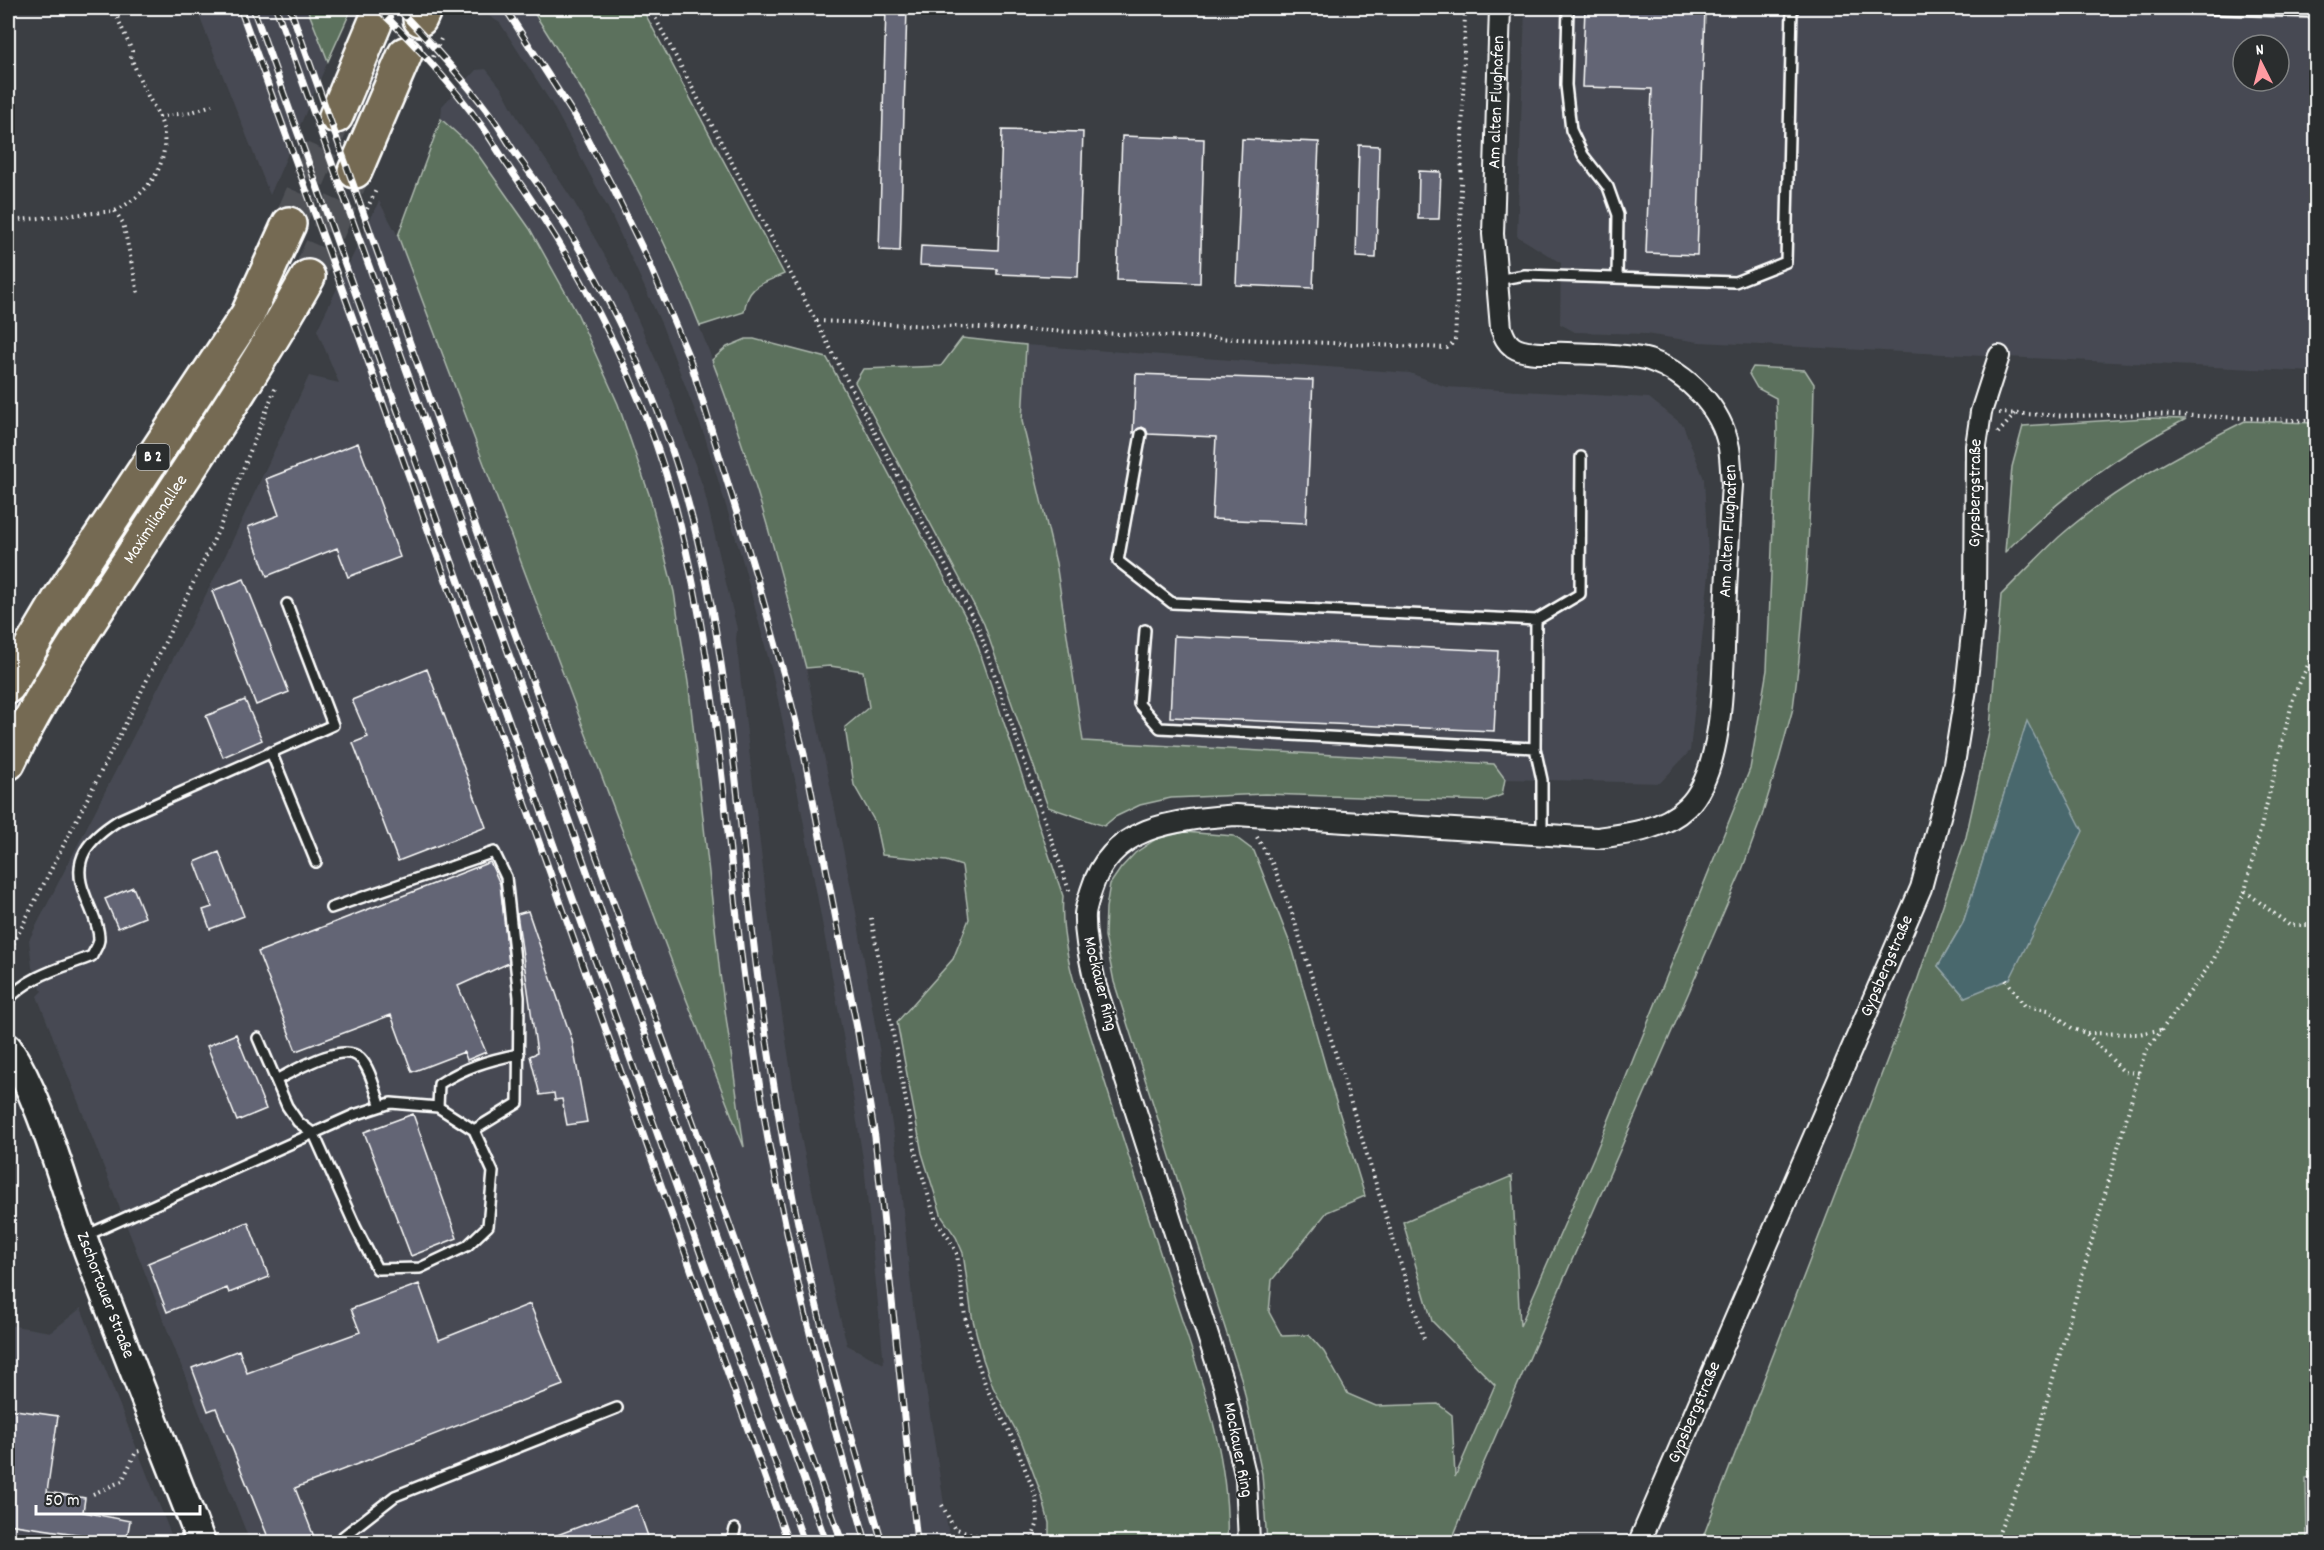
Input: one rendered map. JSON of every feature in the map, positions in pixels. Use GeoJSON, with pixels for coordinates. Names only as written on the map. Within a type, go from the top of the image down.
{"type":"FeatureCollection","features":[{"type":"Feature","properties":{"kind":"highway"},"geometry":{"type":"LineString","coordinates":[[336,116],[375,23]]}},
{"type":"Feature","properties":{"kind":"highway"},"geometry":{"type":"LineString","coordinates":[[355,171],[405,54]]}},
{"type":"Feature","properties":{"kind":"highway","name":"B 2"},"geometry":{"type":"LineString","coordinates":[[8,686],[62,595],[248,314],[289,224]]}},
{"type":"Feature","properties":{"kind":"highway","name":"Maximilianallee"},"geometry":{"type":"LineString","coordinates":[[8,763],[23,732],[94,613],[274,338],[308,277]]}},
{"type":"Feature","properties":{"kind":"street","name":"Am alten Flughafen"},"geometry":{"type":"LineString","coordinates":[[1500,8],[1493,234],[1501,328],[1504,339],[1514,348],[1526,351],[1592,354],[1648,360],[1676,372],[1696,389],[1718,416],[1729,447],[1732,484],[1720,712],[1714,750],[1703,783],[1687,807],[1665,821],[1638,833],[1597,838],[1542,834]]}},
{"type":"Feature","properties":{"kind":"street","name":"Gypsbergstraße"},"geometry":{"type":"LineString","coordinates":[[1639,1542],[1921,888],[1954,764],[1966,689],[1975,605],[1977,446],[1981,412],[1999,356]]}},
{"type":"Feature","properties":{"kind":"street","name":"Mockauer Ring"},"geometry":{"type":"LineString","coordinates":[[1249,1542],[1246,1478],[1230,1407],[1096,987],[1086,940],[1085,912],[1095,879],[1107,858],[1121,844],[1150,828],[1186,819],[1236,815],[1542,834]]}},
{"type":"Feature","properties":{"kind":"street","name":"Zschortauer Straße"},"geometry":{"type":"LineString","coordinates":[[8,1048],[40,1115],[83,1237],[201,1542]]}},
{"type":"Feature","properties":{"kind":"lane"},"geometry":{"type":"LineString","coordinates":[[1568,8],[1566,85],[1571,130],[1583,155],[1608,187],[1618,215],[1617,278]]}},
{"type":"Feature","properties":{"kind":"lane"},"geometry":{"type":"LineString","coordinates":[[1496,280],[1525,275],[1735,282],[1786,262],[1792,8]]}},
{"type":"Feature","properties":{"kind":"lane"},"geometry":{"type":"LineString","coordinates":[[2183,8],[2316,12]]}},
{"type":"Feature","properties":{"kind":"lane"},"geometry":{"type":"LineString","coordinates":[[1141,434],[1118,561],[1172,603],[1536,620],[1580,594],[1581,457]]}},
{"type":"Feature","properties":{"kind":"lane"},"geometry":{"type":"LineString","coordinates":[[8,1000],[18,987],[92,956],[99,940],[93,911],[78,874],[84,852],[98,833],[119,820],[333,725],[287,604]]}},
{"type":"Feature","properties":{"kind":"lane"},"geometry":{"type":"LineString","coordinates":[[1536,620],[1535,748],[1542,780],[1542,834]]}},
{"type":"Feature","properties":{"kind":"lane"},"geometry":{"type":"LineString","coordinates":[[1145,630],[1140,704],[1160,728],[1535,748]]}},
{"type":"Feature","properties":{"kind":"lane"},"geometry":{"type":"LineString","coordinates":[[271,752],[316,862]]}},
{"type":"Feature","properties":{"kind":"lane"},"geometry":{"type":"LineString","coordinates":[[332,908],[494,852],[506,877],[519,997],[518,1103],[474,1130]]}},
{"type":"Feature","properties":{"kind":"lane"},"geometry":{"type":"LineString","coordinates":[[83,1237],[314,1134],[391,1103],[438,1107],[474,1130],[493,1172],[488,1226],[467,1246],[420,1268],[377,1269],[314,1134],[298,1122],[287,1106],[258,1038]]}},
{"type":"Feature","properties":{"kind":"lane"},"geometry":{"type":"LineString","coordinates":[[276,1080],[335,1053],[351,1053],[360,1058],[367,1070],[381,1106]]}},
{"type":"Feature","properties":{"kind":"lane"},"geometry":{"type":"LineString","coordinates":[[438,1107],[439,1084],[459,1071],[487,1060],[519,1054]]}},
{"type":"Feature","properties":{"kind":"lane"},"geometry":{"type":"LineString","coordinates":[[336,1542],[395,1496],[617,1408]]}},
{"type":"Feature","properties":{"kind":"lane"},"geometry":{"type":"LineString","coordinates":[[732,1542],[735,1529]]}},
{"type":"Feature","properties":{"kind":"path"},"geometry":{"type":"LineString","coordinates":[[8,221],[115,211],[131,203],[146,190],[161,166],[164,133],[159,117],[131,58],[132,51],[113,8]]}},
{"type":"Feature","properties":{"kind":"path"},"geometry":{"type":"LineString","coordinates":[[650,8],[978,627],[1007,705],[1069,892],[1085,912]]}},
{"type":"Feature","properties":{"kind":"path"},"geometry":{"type":"LineString","coordinates":[[816,321],[1447,348],[1455,341],[1465,8]]}},
{"type":"Feature","properties":{"kind":"path"},"geometry":{"type":"LineString","coordinates":[[159,117],[192,112],[212,105]]}},
{"type":"Feature","properties":{"kind":"path"},"geometry":{"type":"LineString","coordinates":[[115,211],[123,223],[138,293]]}},
{"type":"Feature","properties":{"kind":"path"},"geometry":{"type":"LineString","coordinates":[[8,954],[133,709],[219,529],[280,380]]}},
{"type":"Feature","properties":{"kind":"path"},"geometry":{"type":"LineString","coordinates":[[1981,412],[2072,416],[2151,414],[2316,421]]}},
{"type":"Feature","properties":{"kind":"path"},"geometry":{"type":"LineString","coordinates":[[1995,1542],[2032,1453],[2145,1052],[2213,961],[2245,891],[2294,695],[2316,648]]}},
{"type":"Feature","properties":{"kind":"path"},"geometry":{"type":"LineString","coordinates":[[1236,815],[1260,840],[1273,865],[1292,913],[1424,1340]]}},
{"type":"Feature","properties":{"kind":"path"},"geometry":{"type":"LineString","coordinates":[[2245,891],[2289,925],[2316,925]]}},
{"type":"Feature","properties":{"kind":"path"},"geometry":{"type":"LineString","coordinates":[[871,918],[916,1154],[936,1221],[957,1254],[965,1317],[977,1362],[987,1389],[1015,1443],[1036,1497],[1038,1522],[1031,1542]]}},
{"type":"Feature","properties":{"kind":"path"},"geometry":{"type":"LineString","coordinates":[[2006,980],[2025,1006],[2048,1011],[2073,1029],[2086,1033],[2138,1034],[2161,1030]]}},
{"type":"Feature","properties":{"kind":"path"},"geometry":{"type":"LineString","coordinates":[[2086,1033],[2124,1072],[2139,1073]]}},
{"type":"Feature","properties":{"kind":"path"},"geometry":{"type":"LineString","coordinates":[[93,1494],[122,1481],[136,1452],[163,1444]]}},
{"type":"Feature","properties":{"kind":"path"},"geometry":{"type":"LineString","coordinates":[[942,1505],[954,1528],[994,1542]]}},
{"type":"Feature","properties":{"kind":"shaded area"},"geometry":{"type":"Polygon","coordinates":[[[196,8],[307,8],[328,61],[270,195],[196,8]]]}},
{"type":"Feature","properties":{"kind":"shaded area"},"geometry":{"type":"Polygon","coordinates":[[[480,8],[531,8],[581,87],[641,196],[693,310],[738,426],[774,546],[806,668],[856,912],[898,1160],[913,1306],[950,1542],[250,1542],[37,996],[42,991],[32,967],[29,940],[221,565],[309,376],[339,383],[317,330],[379,201],[398,236],[673,965],[744,1143],[720,974],[689,689],[674,592],[650,497],[618,404],[578,315],[530,229],[474,149],[441,119],[442,106],[476,70],[486,69],[502,89],[517,117],[574,202],[625,291],[667,385],[704,490],[737,629],[736,640],[774,962],[801,1137],[847,1345],[884,1364],[864,1165],[844,1041],[800,803],[773,676],[741,555],[705,437],[661,323],[610,212],[552,104],[500,23],[480,8]]]}},
{"type":"Feature","properties":{"kind":"shaded area"},"geometry":{"type":"Polygon","coordinates":[[[1525,8],[2316,8],[2316,372],[1699,342],[1645,334],[1575,332],[1560,324],[1561,263],[1517,236],[1525,8]]]}},
{"type":"Feature","properties":{"kind":"shaded area"},"geometry":{"type":"Polygon","coordinates":[[[1026,345],[1410,373],[1446,387],[1649,398],[1683,425],[1704,479],[1709,574],[1690,751],[1660,783],[1505,779],[1494,764],[1083,741],[1056,563],[1022,421],[1026,345]]]}},
{"type":"Feature","properties":{"kind":"shaded area"},"geometry":{"type":"Polygon","coordinates":[[[81,1308],[174,1542],[8,1542],[8,1325],[51,1332],[81,1308]]]}},
{"type":"Feature","properties":{"kind":"green space"},"geometry":{"type":"Polygon","coordinates":[[[307,8],[352,8],[328,61],[307,8]]]}},
{"type":"Feature","properties":{"kind":"green space"},"geometry":{"type":"Polygon","coordinates":[[[531,8],[642,8],[784,274],[762,283],[752,291],[744,312],[700,326],[664,243],[623,163],[579,85],[531,8]]]}},
{"type":"Feature","properties":{"kind":"green space"},"geometry":{"type":"Polygon","coordinates":[[[441,119],[474,149],[530,229],[578,315],[618,404],[650,497],[674,592],[689,689],[720,974],[744,1147],[398,236],[441,119]]]}},
{"type":"Feature","properties":{"kind":"green space"},"geometry":{"type":"Polygon","coordinates":[[[962,338],[1026,345],[1022,421],[1056,563],[1083,741],[1494,764],[1505,779],[1502,795],[1486,801],[1265,794],[1171,798],[1140,805],[1115,817],[1104,826],[1048,807],[984,624],[855,382],[863,369],[941,366],[962,338]]]}},
{"type":"Feature","properties":{"kind":"green space"},"geometry":{"type":"Polygon","coordinates":[[[746,339],[754,339],[827,358],[972,629],[1063,896],[1064,935],[1077,993],[1212,1417],[1224,1479],[1227,1542],[1049,1542],[1049,1523],[1042,1496],[1021,1440],[993,1387],[983,1359],[972,1316],[963,1253],[956,1237],[942,1217],[922,1153],[897,1022],[953,959],[969,919],[962,866],[946,861],[882,855],[875,822],[854,785],[845,727],[869,707],[863,671],[830,666],[806,668],[764,513],[712,360],[727,347],[746,339]]]}},
{"type":"Feature","properties":{"kind":"green space"},"geometry":{"type":"Polygon","coordinates":[[[1753,367],[1805,370],[1814,384],[1813,430],[1807,570],[1793,708],[1762,816],[1742,870],[1451,1542],[1267,1542],[1262,1474],[1242,1381],[1114,982],[1105,936],[1110,884],[1135,853],[1156,839],[1184,832],[1234,836],[1254,851],[1293,951],[1365,1196],[1327,1212],[1272,1280],[1269,1312],[1282,1336],[1309,1335],[1324,1352],[1348,1394],[1376,1406],[1438,1404],[1452,1415],[1455,1477],[1495,1385],[1432,1321],[1403,1222],[1512,1176],[1520,1326],[1595,1154],[1750,769],[1767,670],[1777,429],[1776,398],[1757,388],[1749,374],[1753,367]]]}},
{"type":"Feature","properties":{"kind":"green space"},"geometry":{"type":"Polygon","coordinates":[[[2146,418],[2186,419],[2137,447],[2090,478],[2025,532],[2005,552],[2012,467],[2023,426],[2146,418]]]}},
{"type":"Feature","properties":{"kind":"green space"},"geometry":{"type":"Polygon","coordinates":[[[2245,421],[2316,423],[2316,1476],[2306,1478],[2307,1542],[1701,1542],[1914,990],[1966,837],[1990,728],[2001,595],[2059,537],[2102,503],[2172,459],[2245,421]],[[2027,722],[1963,923],[1938,966],[1965,997],[2027,722]]]}},
{"type":"Feature","properties":{"kind":"water"},"geometry":{"type":"Polygon","coordinates":[[[2027,721],[2083,831],[2010,979],[1965,997],[1938,966],[1963,923],[2027,721]]]}},
{"type":"Feature","properties":{"kind":"building"},"geometry":{"type":"Polygon","coordinates":[[[886,8],[907,8],[900,251],[879,250],[886,8]]]}},
{"type":"Feature","properties":{"kind":"building"},"geometry":{"type":"Polygon","coordinates":[[[1585,8],[1705,8],[1697,255],[1646,253],[1652,89],[1582,87],[1585,8]]]}},
{"type":"Feature","properties":{"kind":"building"},"geometry":{"type":"Polygon","coordinates":[[[1002,130],[1083,132],[1078,277],[997,274],[997,269],[920,265],[921,246],[998,250],[1002,130]]]}},
{"type":"Feature","properties":{"kind":"building"},"geometry":{"type":"Polygon","coordinates":[[[1122,136],[1204,139],[1200,283],[1117,280],[1122,136]]]}},
{"type":"Feature","properties":{"kind":"building"},"geometry":{"type":"Polygon","coordinates":[[[1242,139],[1319,142],[1313,288],[1236,285],[1242,139]]]}},
{"type":"Feature","properties":{"kind":"building"},"geometry":{"type":"Polygon","coordinates":[[[1359,145],[1379,146],[1376,258],[1356,257],[1359,145]]]}},
{"type":"Feature","properties":{"kind":"building"},"geometry":{"type":"Polygon","coordinates":[[[1419,171],[1441,172],[1439,219],[1418,219],[1419,171]]]}},
{"type":"Feature","properties":{"kind":"building"},"geometry":{"type":"Polygon","coordinates":[[[1136,374],[1313,380],[1306,523],[1212,519],[1216,437],[1148,434],[1142,427],[1133,433],[1136,374]]]}},
{"type":"Feature","properties":{"kind":"building"},"geometry":{"type":"Polygon","coordinates":[[[358,443],[400,557],[348,577],[337,548],[267,576],[248,527],[279,515],[266,479],[358,443]]]}},
{"type":"Feature","properties":{"kind":"building"},"geometry":{"type":"Polygon","coordinates":[[[244,579],[289,692],[256,705],[212,591],[244,579]]]}},
{"type":"Feature","properties":{"kind":"building"},"geometry":{"type":"Polygon","coordinates":[[[1174,636],[1498,651],[1494,731],[1170,717],[1174,636]]]}},
{"type":"Feature","properties":{"kind":"building"},"geometry":{"type":"Polygon","coordinates":[[[427,669],[486,827],[398,861],[353,743],[368,737],[352,700],[427,669]]]}},
{"type":"Feature","properties":{"kind":"building"},"geometry":{"type":"Polygon","coordinates":[[[245,700],[262,740],[223,757],[206,716],[245,700]]]}},
{"type":"Feature","properties":{"kind":"building"},"geometry":{"type":"Polygon","coordinates":[[[219,852],[244,916],[210,929],[203,910],[212,907],[195,862],[219,852]]]}},
{"type":"Feature","properties":{"kind":"building"},"geometry":{"type":"Polygon","coordinates":[[[490,862],[500,884],[509,963],[458,986],[486,1052],[467,1060],[464,1052],[412,1072],[391,1015],[296,1051],[258,952],[490,862]]]}},
{"type":"Feature","properties":{"kind":"building"},"geometry":{"type":"Polygon","coordinates":[[[133,887],[145,917],[118,928],[105,899],[133,887]]]}},
{"type":"Feature","properties":{"kind":"building"},"geometry":{"type":"Polygon","coordinates":[[[528,911],[572,1040],[587,1122],[567,1125],[562,1099],[555,1100],[554,1093],[540,1095],[530,1056],[537,1053],[517,914],[528,911]]]}},
{"type":"Feature","properties":{"kind":"building"},"geometry":{"type":"Polygon","coordinates":[[[236,1034],[266,1109],[237,1121],[207,1046],[236,1034]]]}},
{"type":"Feature","properties":{"kind":"building"},"geometry":{"type":"Polygon","coordinates":[[[413,1114],[457,1238],[411,1256],[364,1132],[413,1114]]]}},
{"type":"Feature","properties":{"kind":"building"},"geometry":{"type":"Polygon","coordinates":[[[248,1222],[269,1277],[229,1293],[227,1288],[167,1312],[148,1263],[248,1222]]]}},
{"type":"Feature","properties":{"kind":"building"},"geometry":{"type":"Polygon","coordinates":[[[419,1284],[439,1340],[530,1304],[563,1385],[295,1488],[316,1542],[270,1542],[216,1408],[208,1411],[192,1368],[239,1350],[247,1373],[360,1332],[351,1309],[419,1284]]]}},
{"type":"Feature","properties":{"kind":"building"},"geometry":{"type":"Polygon","coordinates":[[[8,1409],[58,1416],[47,1492],[85,1498],[83,1512],[130,1521],[126,1542],[103,1542],[103,1538],[8,1524],[8,1409]]]}},
{"type":"Feature","properties":{"kind":"building"},"geometry":{"type":"Polygon","coordinates":[[[637,1505],[650,1542],[541,1541],[637,1505]]]}},
{"type":"Feature","properties":{"kind":"tunnel"},"geometry":{"type":"LineString","coordinates":[[289,224],[336,116]]}},
{"type":"Feature","properties":{"kind":"tunnel"},"geometry":{"type":"LineString","coordinates":[[308,277],[355,171]]}},
{"type":"Feature","properties":{"kind":"railway"},"geometry":{"type":"LineString","coordinates":[[240,8],[352,316],[788,1542]]}},
{"type":"Feature","properties":{"kind":"railway"},"geometry":{"type":"LineString","coordinates":[[253,8],[804,1542]]}},
{"type":"Feature","properties":{"kind":"railway"},"geometry":{"type":"LineString","coordinates":[[276,8],[826,1542]]}},
{"type":"Feature","properties":{"kind":"railway"},"geometry":{"type":"LineString","coordinates":[[290,8],[483,547],[711,1172],[842,1542]]}},
{"type":"Feature","properties":{"kind":"railway"},"geometry":{"type":"LineString","coordinates":[[377,8],[432,64],[457,94],[535,205],[584,286],[606,328],[627,371],[661,460],[688,560],[709,672],[744,976],[769,1145],[812,1344],[866,1542]]}},
{"type":"Feature","properties":{"kind":"railway"},"geometry":{"type":"LineString","coordinates":[[397,8],[445,59],[489,113],[575,241],[614,312],[648,386],[676,462],[701,555],[722,669],[758,978],[791,1187],[825,1340],[882,1542]]}},
{"type":"Feature","properties":{"kind":"railway"},"geometry":{"type":"LineString","coordinates":[[505,8],[579,123],[648,260],[690,360],[756,575],[786,682],[804,754],[858,1033],[875,1137],[917,1542]]}}]}
